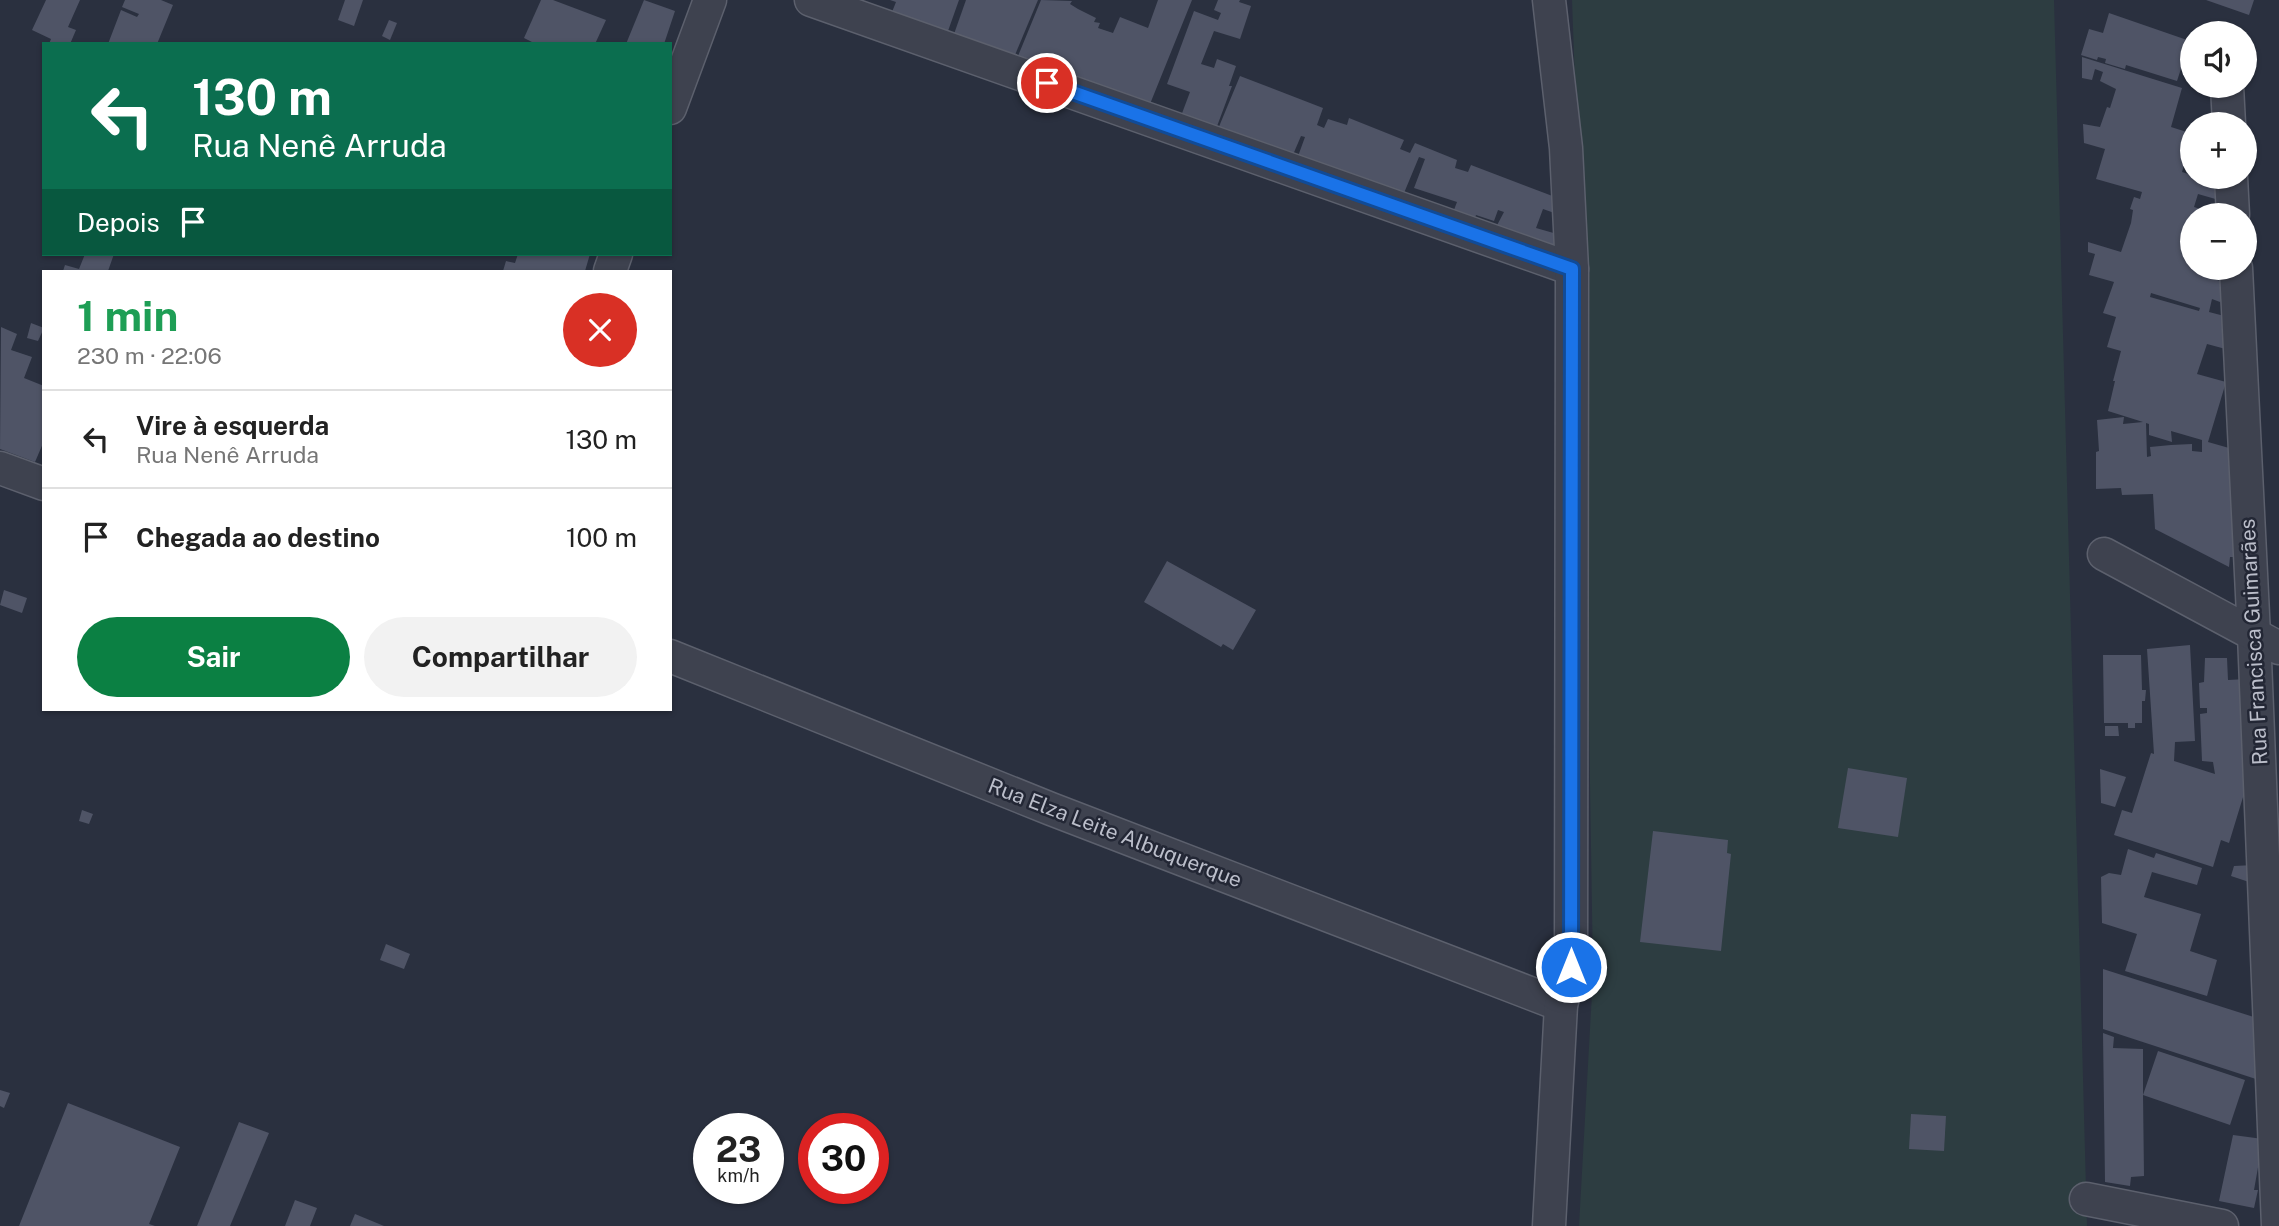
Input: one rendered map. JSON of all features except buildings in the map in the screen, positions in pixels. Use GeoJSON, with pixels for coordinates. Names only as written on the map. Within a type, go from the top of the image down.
{"type":"FeatureCollection","features":[{"type":"Feature","properties":{"kind":"street"},"geometry":{"type":"LineString","coordinates":[[672,103],[710,0]]}},
{"type":"Feature","properties":{"kind":"street"},"geometry":{"type":"LineString","coordinates":[[811,0],[1572,269]]}},
{"type":"Feature","properties":{"kind":"street"},"geometry":{"type":"LineString","coordinates":[[1549,0],[1566,148],[1572,269],[1571,967],[1561,1005],[1549,1226]]}},
{"type":"Feature","properties":{"kind":"street","name":"Rua Francisca Guimarães"},"geometry":{"type":"LineString","coordinates":[[2237,280],[2267,642],[2278,1226]]}},
{"type":"Feature","properties":{"kind":"street"},"geometry":{"type":"LineString","coordinates":[[0,468],[42,483]]}},
{"type":"Feature","properties":{"kind":"street"},"geometry":{"type":"LineString","coordinates":[[2104,554],[2267,642]]}},
{"type":"Feature","properties":{"kind":"street","name":"Rua Elza Leite Albuquerque"},"geometry":{"type":"LineString","coordinates":[[672,657],[1065,814],[1561,1005]]}},
{"type":"Feature","properties":{"kind":"street"},"geometry":{"type":"LineString","coordinates":[[2086,1199],[2222,1226]]}},
{"type":"Feature","properties":{"kind":"shaded area"},"geometry":{"type":"Polygon","coordinates":[[[1572,0],[2054,0],[2087,1226],[1579,1226],[1593,975],[1582,274],[1572,0]]]}},
{"type":"Feature","properties":{"kind":"route"},"geometry":{"type":"LineString","coordinates":[[1047,83],[1572,269],[1571,967]]}}]}
